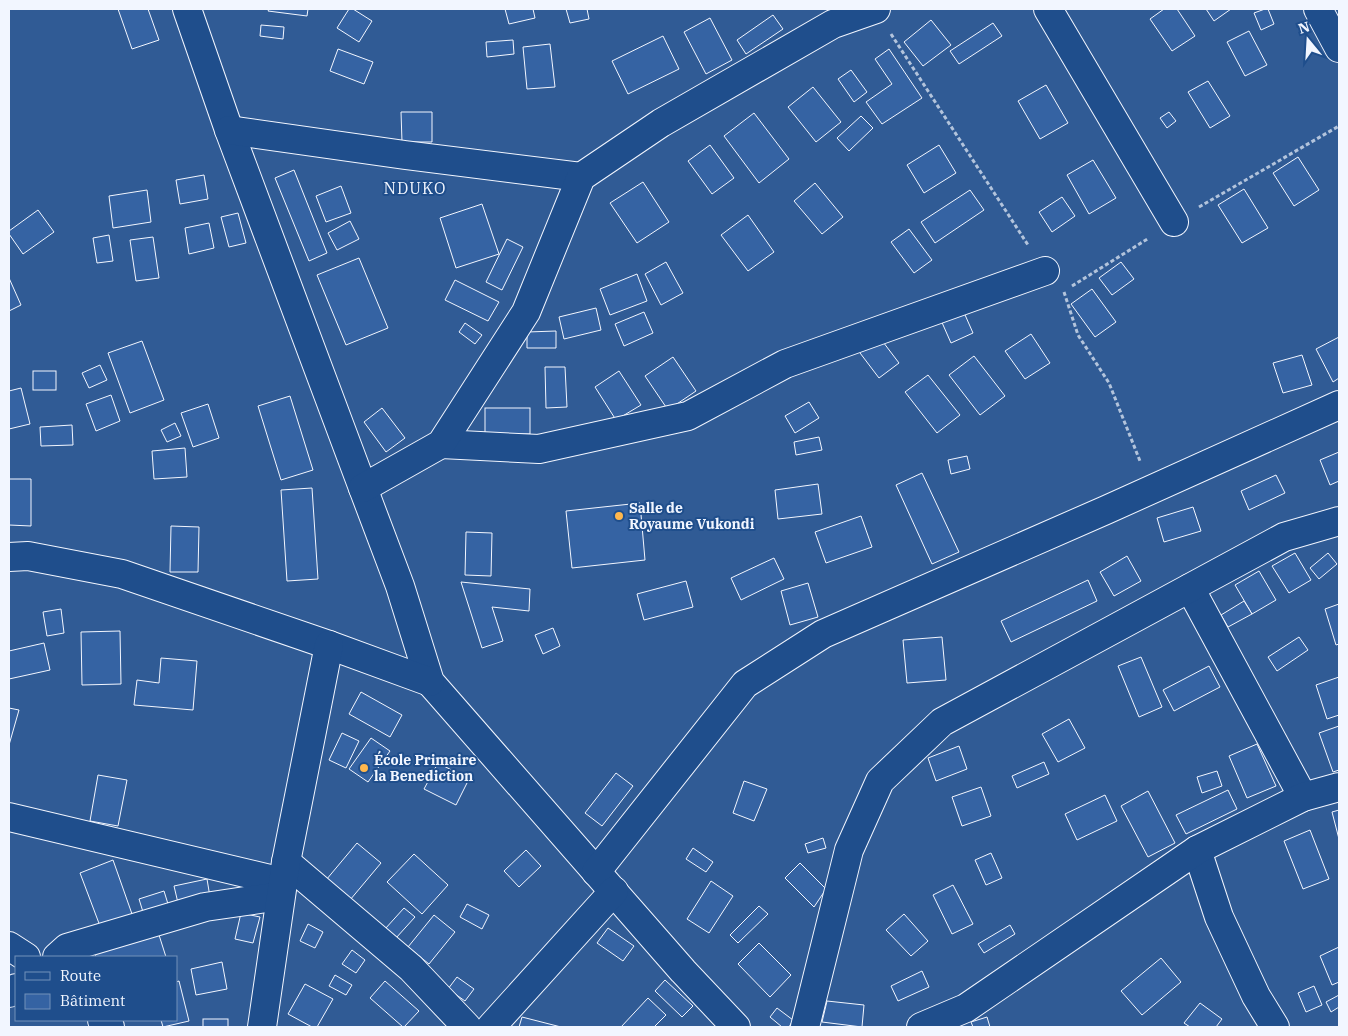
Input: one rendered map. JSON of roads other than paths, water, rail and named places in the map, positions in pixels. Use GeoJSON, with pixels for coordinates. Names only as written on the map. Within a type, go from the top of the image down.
{"type":"FeatureCollection","features":[{"type":"Feature","properties":{"kind":"street"},"geometry":{"type":"LineString","coordinates":[[187,9],[229,130],[400,586],[430,682],[683,971],[736,1027]]}},
{"type":"Feature","properties":{"kind":"street"},"geometry":{"type":"LineString","coordinates":[[363,488],[441,444],[526,312],[581,177],[661,123],[833,24],[876,9]]}},
{"type":"Feature","properties":{"kind":"street"},"geometry":{"type":"LineString","coordinates":[[1048,9],[1174,222]]}},
{"type":"Feature","properties":{"kind":"street"},"geometry":{"type":"LineString","coordinates":[[1318,9],[1339,48]]}},
{"type":"Feature","properties":{"kind":"street"},"geometry":{"type":"LineString","coordinates":[[229,130],[581,177]]}},
{"type":"Feature","properties":{"kind":"street"},"geometry":{"type":"LineString","coordinates":[[441,444],[539,449],[688,416],[784,364],[1044,271]]}},
{"type":"Feature","properties":{"kind":"street"},"geometry":{"type":"LineString","coordinates":[[491,1027],[605,882],[745,684],[823,634],[1339,405]]}},
{"type":"Feature","properties":{"kind":"street"},"geometry":{"type":"LineString","coordinates":[[805,1027],[849,850],[880,781],[942,722],[1284,537],[1339,521]]}},
{"type":"Feature","properties":{"kind":"street"},"geometry":{"type":"LineString","coordinates":[[9,558],[28,556],[122,574],[430,682]]}},
{"type":"Feature","properties":{"kind":"street"},"geometry":{"type":"LineString","coordinates":[[1190,588],[1303,797]]}},
{"type":"Feature","properties":{"kind":"street"},"geometry":{"type":"LineString","coordinates":[[262,1027],[283,880],[329,645]]}},
{"type":"Feature","properties":{"kind":"street"},"geometry":{"type":"LineString","coordinates":[[921,1027],[966,1008],[1197,850],[1303,797],[1339,787]]}},
{"type":"Feature","properties":{"kind":"street"},"geometry":{"type":"LineString","coordinates":[[9,817],[283,880],[411,968],[468,1027]]}},
{"type":"Feature","properties":{"kind":"street"},"geometry":{"type":"LineString","coordinates":[[1197,850],[1219,917],[1256,996],[1275,1027]]}},
{"type":"Feature","properties":{"kind":"street"},"geometry":{"type":"LineString","coordinates":[[58,956],[67,948],[205,907],[283,880]]}},
{"type":"Feature","properties":{"kind":"street"},"geometry":{"type":"LineString","coordinates":[[9,946],[24,956]]}},
{"type":"Feature","properties":{"kind":"place","name":"Salle de Royaume Vukondi"},"geometry":{"type":"Point","coordinates":[619,516]}},
{"type":"Feature","properties":{"kind":"place","name":"École Primaire la Benediction"},"geometry":{"type":"Point","coordinates":[364,768]}},
{"type":"Feature","properties":{"kind":"district","name":"NDUKO"},"geometry":{"type":"Point","coordinates":[415,188]}}]}
